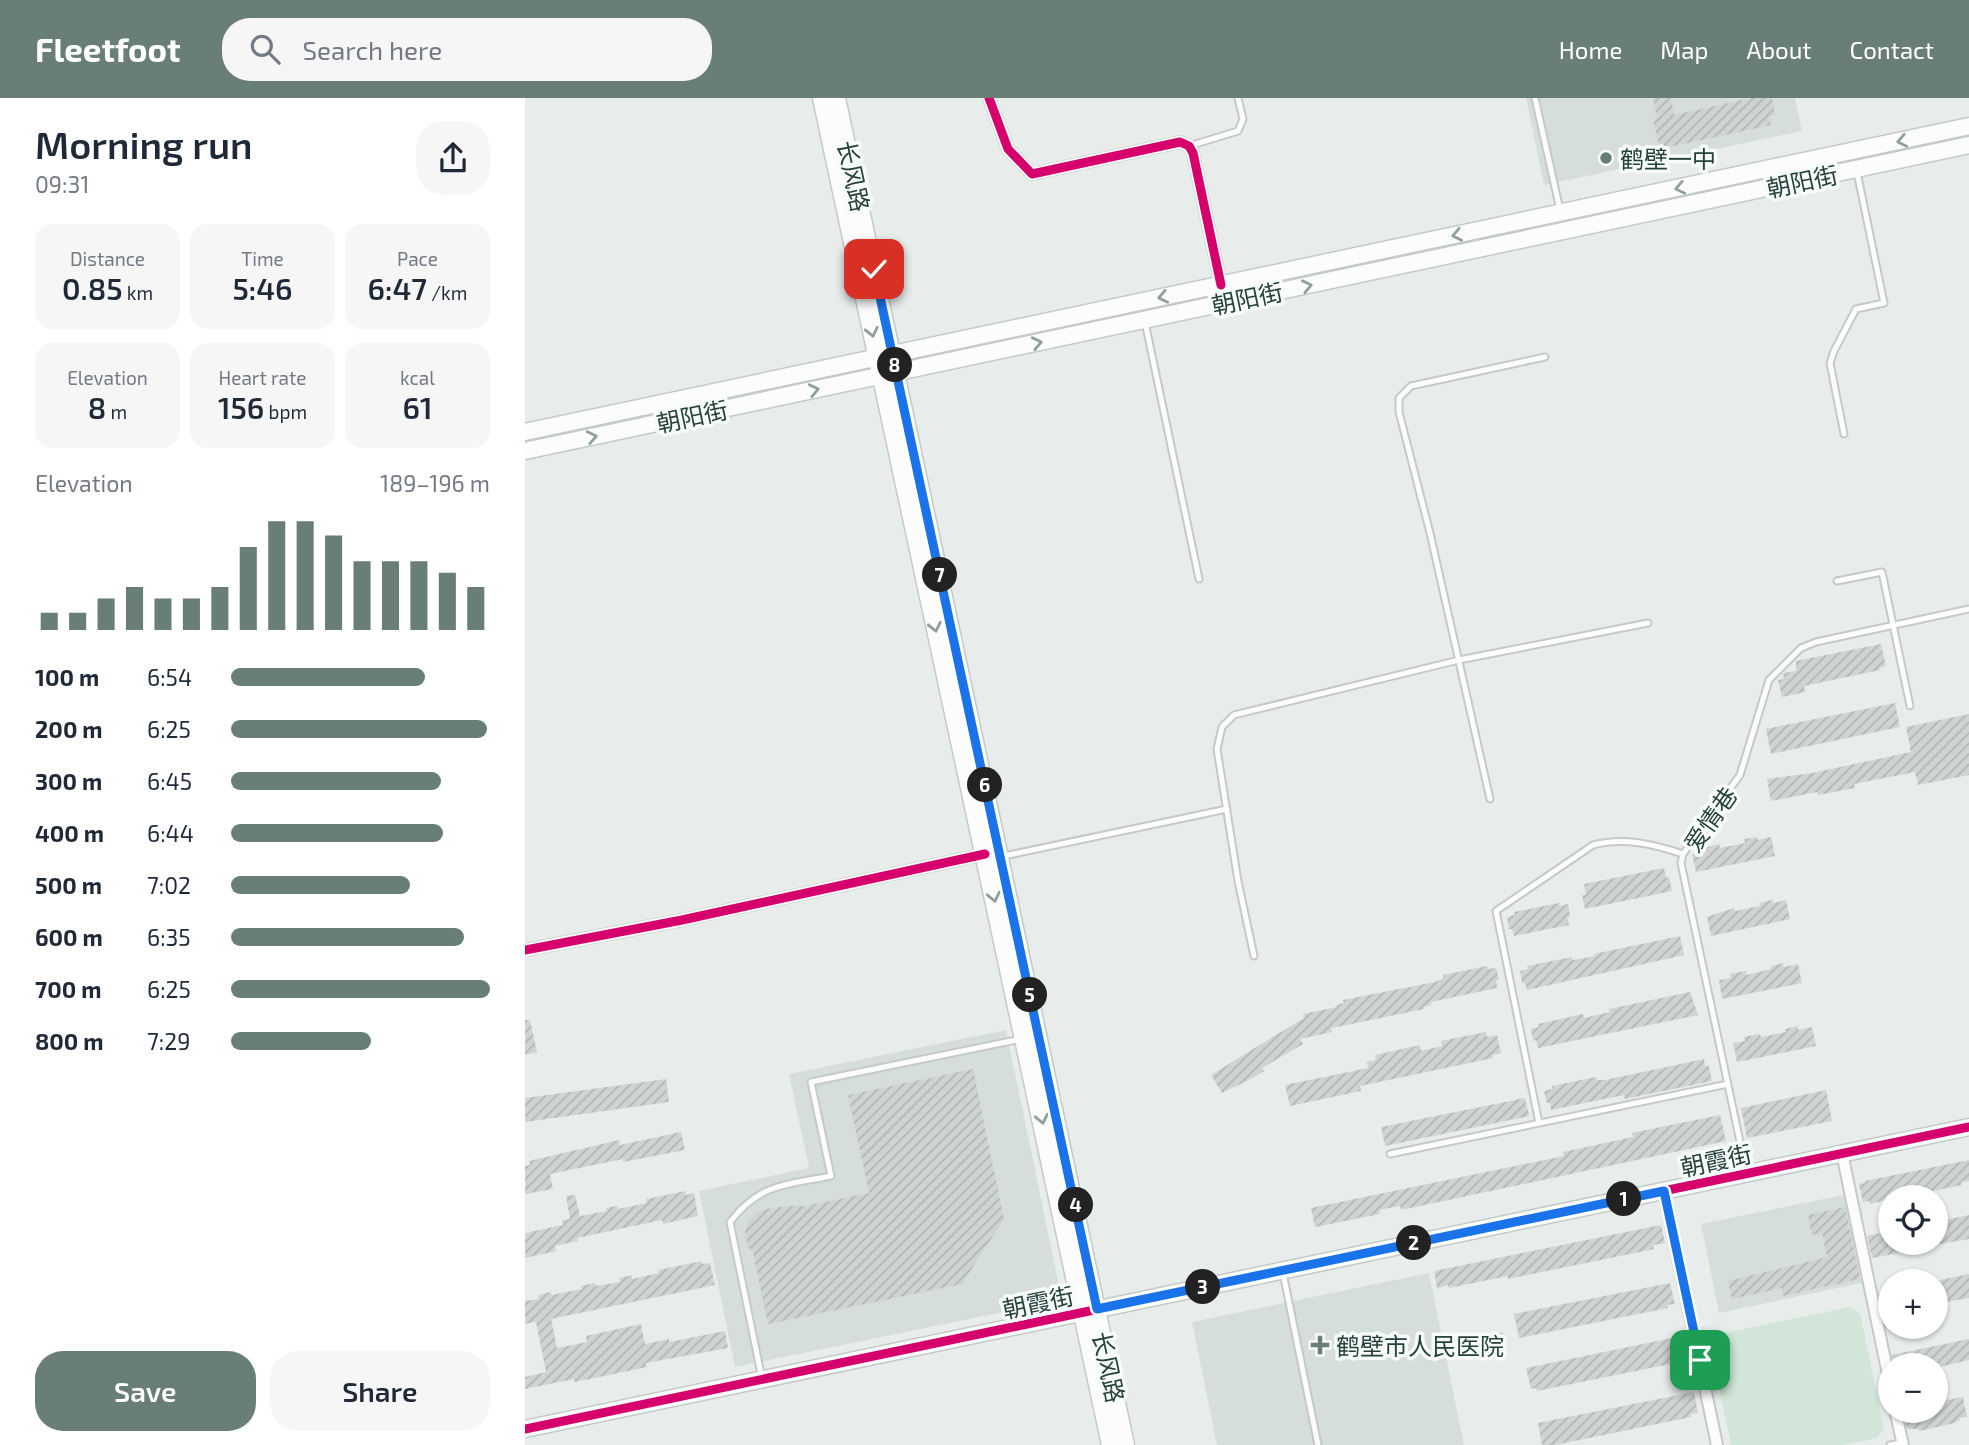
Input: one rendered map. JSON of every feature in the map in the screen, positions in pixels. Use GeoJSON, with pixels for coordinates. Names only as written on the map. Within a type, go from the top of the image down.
{"type":"FeatureCollection","features":[{"type":"Feature","properties":{"kind":"main road","name":"长风路"},"geometry":{"type":"LineString","coordinates":[[821,98],[885,356],[993,855],[1090,1311],[1110,1445]]}},
{"type":"Feature","properties":{"kind":"main road","name":"长风路"},"geometry":{"type":"LineString","coordinates":[[837,98],[885,356]]}},
{"type":"Feature","properties":{"kind":"main road","name":"朝阳街"},"geometry":{"type":"LineString","coordinates":[[525,432],[1969,126]]}},
{"type":"Feature","properties":{"kind":"main road","name":"朝阳街"},"geometry":{"type":"LineString","coordinates":[[525,451],[1969,145]]}},
{"type":"Feature","properties":{"kind":"main road","name":"长风路"},"geometry":{"type":"LineString","coordinates":[[993,855],[1024,1038],[1090,1311],[1126,1445]]}},
{"type":"Feature","properties":{"kind":"main road","name":"朝霞街"},"geometry":{"type":"LineString","coordinates":[[525,1429],[1969,1127]]}},
{"type":"Feature","properties":{"kind":"street"},"geometry":{"type":"LineString","coordinates":[[989,98],[1008,149],[1032,174],[1179,142],[1189,146],[1193,153],[1221,285]]}},
{"type":"Feature","properties":{"kind":"street"},"geometry":{"type":"LineString","coordinates":[[525,950],[993,855]]}},
{"type":"Feature","properties":{"kind":"street"},"geometry":{"type":"LineString","coordinates":[[1842,1153],[1884,1353]]}},
{"type":"Feature","properties":{"kind":"street"},"geometry":{"type":"LineString","coordinates":[[1664,1191],[1717,1445]]}},
{"type":"Feature","properties":{"kind":"street"},"geometry":{"type":"LineString","coordinates":[[1896,1423],[1898,1444]]}},
{"type":"Feature","properties":{"kind":"lane"},"geometry":{"type":"LineString","coordinates":[[1189,146],[1238,131],[1243,118],[1238,98]]}},
{"type":"Feature","properties":{"kind":"lane"},"geometry":{"type":"LineString","coordinates":[[1535,98],[1560,213]]}},
{"type":"Feature","properties":{"kind":"lane"},"geometry":{"type":"LineString","coordinates":[[1844,434],[1831,363],[1834,351],[1856,309],[1884,303],[1856,169]]}},
{"type":"Feature","properties":{"kind":"lane"},"geometry":{"type":"LineString","coordinates":[[1145,320],[1199,579]]}},
{"type":"Feature","properties":{"kind":"lane"},"geometry":{"type":"LineString","coordinates":[[1490,799],[1430,533],[1399,412],[1399,398],[1411,386],[1545,357]]}},
{"type":"Feature","properties":{"kind":"lane"},"geometry":{"type":"LineString","coordinates":[[1837,581],[1882,572],[1910,706]]}},
{"type":"Feature","properties":{"kind":"lane","name":"爱情巷"},"geometry":{"type":"LineString","coordinates":[[1747,1173],[1681,863],[1683,854],[1740,775],[1769,680],[1801,648],[1816,642],[1969,609]]}},
{"type":"Feature","properties":{"kind":"lane"},"geometry":{"type":"LineString","coordinates":[[1254,956],[1217,749],[1222,727],[1234,715],[1459,660],[1648,623]]}},
{"type":"Feature","properties":{"kind":"lane"},"geometry":{"type":"LineString","coordinates":[[993,855],[1227,810]]}},
{"type":"Feature","properties":{"kind":"lane"},"geometry":{"type":"LineString","coordinates":[[1539,1123],[1496,911],[1593,845],[1604,842],[1642,842],[1683,854]]}},
{"type":"Feature","properties":{"kind":"lane"},"geometry":{"type":"LineString","coordinates":[[762,1379],[730,1222],[744,1204],[769,1188],[831,1175],[811,1082],[1024,1038]]}},
{"type":"Feature","properties":{"kind":"lane"},"geometry":{"type":"LineString","coordinates":[[1390,1154],[1728,1084]]}},
{"type":"Feature","properties":{"kind":"lane"},"geometry":{"type":"LineString","coordinates":[[1283,1270],[1318,1445]]}},
{"type":"Feature","properties":{"kind":"shaded area","name":"鹤壁一中"},"geometry":{"type":"Polygon","coordinates":[[[1526,98],[1795,98],[1802,131],[1544,185],[1526,98]]]}},
{"type":"Feature","properties":{"kind":"shaded area"},"geometry":{"type":"Polygon","coordinates":[[[1006,1030],[1062,1300],[735,1367],[699,1191],[809,1168],[789,1074],[1006,1030]]]}},
{"type":"Feature","properties":{"kind":"shaded area"},"geometry":{"type":"Polygon","coordinates":[[[1848,1194],[1866,1282],[1719,1313],[1701,1224],[1848,1194]]]}},
{"type":"Feature","properties":{"kind":"shaded area","name":"鹤壁市人民医院"},"geometry":{"type":"Polygon","coordinates":[[[1429,1273],[1464,1445],[1217,1445],[1192,1322],[1429,1273]]]}},
{"type":"Feature","properties":{"kind":"green space"},"geometry":{"type":"Polygon","coordinates":[[[1850,1307],[1860,1313],[1878,1399],[1878,1423],[1883,1423],[1884,1428],[1877,1438],[1843,1445],[1731,1445],[1710,1344],[1715,1335],[1850,1307]]]}},
{"type":"Feature","properties":{"kind":"building"},"geometry":{"type":"Polygon","coordinates":[[[1653,98],[1671,98],[1674,115],[1751,98],[1772,98],[1775,115],[1769,116],[1771,125],[1660,149],[1653,119],[1657,118],[1653,98]]]}},
{"type":"Feature","properties":{"kind":"building"},"geometry":{"type":"Polygon","coordinates":[[[1881,644],[1886,666],[1879,668],[1880,670],[1804,686],[1805,692],[1782,697],[1778,680],[1784,679],[1783,673],[1796,671],[1796,661],[1881,644]]]}},
{"type":"Feature","properties":{"kind":"building"},"geometry":{"type":"Polygon","coordinates":[[[1895,703],[1900,727],[1771,754],[1766,729],[1895,703]]]}},
{"type":"Feature","properties":{"kind":"building"},"geometry":{"type":"Polygon","coordinates":[[[1969,714],[1969,775],[1918,785],[1915,772],[1854,784],[1855,788],[1771,801],[1767,779],[1812,773],[1911,752],[1906,727],[1969,714]]]}},
{"type":"Feature","properties":{"kind":"building"},"geometry":{"type":"Polygon","coordinates":[[[1757,837],[1758,840],[1771,837],[1775,856],[1696,872],[1692,854],[1719,844],[1720,848],[1745,843],[1744,839],[1757,837]]]}},
{"type":"Feature","properties":{"kind":"building"},"geometry":{"type":"Polygon","coordinates":[[[1664,868],[1672,891],[1585,909],[1582,895],[1586,895],[1584,884],[1664,868]]]}},
{"type":"Feature","properties":{"kind":"building"},"geometry":{"type":"Polygon","coordinates":[[[1772,900],[1773,903],[1786,900],[1790,919],[1711,936],[1707,917],[1734,908],[1735,911],[1760,906],[1759,903],[1772,900]]]}},
{"type":"Feature","properties":{"kind":"building"},"geometry":{"type":"Polygon","coordinates":[[[1559,903],[1560,906],[1568,904],[1569,925],[1514,936],[1512,929],[1509,929],[1507,917],[1515,915],[1514,912],[1559,903]]]}},
{"type":"Feature","properties":{"kind":"building"},"geometry":{"type":"Polygon","coordinates":[[[1680,936],[1684,955],[1527,990],[1525,983],[1522,983],[1520,971],[1528,969],[1527,966],[1572,957],[1573,960],[1595,956],[1594,954],[1680,936]]]}},
{"type":"Feature","properties":{"kind":"building"},"geometry":{"type":"Polygon","coordinates":[[[1783,963],[1784,967],[1798,964],[1802,983],[1722,999],[1719,980],[1731,978],[1730,974],[1746,971],[1746,975],[1783,963]]]}},
{"type":"Feature","properties":{"kind":"building"},"geometry":{"type":"Polygon","coordinates":[[[1487,966],[1488,969],[1496,968],[1499,980],[1496,981],[1497,988],[1431,1002],[1431,1005],[1423,1007],[1424,1009],[1331,1028],[1332,1032],[1300,1039],[1303,1044],[1262,1068],[1264,1071],[1222,1093],[1211,1075],[1304,1018],[1303,1014],[1337,1007],[1336,1005],[1344,1003],[1343,1000],[1435,982],[1443,979],[1443,975],[1487,966]]]}},
{"type":"Feature","properties":{"kind":"building"},"geometry":{"type":"Polygon","coordinates":[[[1690,992],[1698,1015],[1538,1048],[1536,1040],[1533,1041],[1531,1029],[1539,1027],[1538,1024],[1583,1014],[1584,1018],[1610,1012],[1609,1009],[1690,992]]]}},
{"type":"Feature","properties":{"kind":"building"},"geometry":{"type":"Polygon","coordinates":[[[525,1020],[530,1020],[537,1052],[525,1055],[525,1020]]]}},
{"type":"Feature","properties":{"kind":"building"},"geometry":{"type":"Polygon","coordinates":[[[1798,1026],[1798,1030],[1812,1027],[1816,1046],[1737,1062],[1733,1043],[1745,1041],[1744,1037],[1786,1032],[1785,1029],[1798,1026]]]}},
{"type":"Feature","properties":{"kind":"building"},"geometry":{"type":"Polygon","coordinates":[[[1486,1032],[1487,1037],[1497,1035],[1501,1053],[1492,1055],[1493,1058],[1360,1086],[1361,1091],[1290,1106],[1285,1085],[1368,1068],[1367,1062],[1376,1060],[1375,1055],[1420,1045],[1421,1051],[1442,1046],[1441,1041],[1486,1032]]]}},
{"type":"Feature","properties":{"kind":"building"},"geometry":{"type":"Polygon","coordinates":[[[1704,1059],[1705,1066],[1709,1066],[1712,1081],[1625,1099],[1624,1095],[1551,1110],[1544,1091],[1552,1089],[1552,1086],[1596,1077],[1597,1080],[1605,1080],[1704,1059]]]}},
{"type":"Feature","properties":{"kind":"building"},"geometry":{"type":"Polygon","coordinates":[[[973,1069],[1004,1219],[962,1284],[768,1324],[753,1252],[748,1247],[745,1230],[757,1212],[766,1209],[805,1206],[869,1193],[848,1095],[973,1069]]]}},
{"type":"Feature","properties":{"kind":"building"},"geometry":{"type":"Polygon","coordinates":[[[666,1079],[669,1102],[525,1122],[525,1098],[666,1079]]]}},
{"type":"Feature","properties":{"kind":"building"},"geometry":{"type":"Polygon","coordinates":[[[1826,1090],[1832,1121],[1747,1138],[1741,1108],[1826,1090]]]}},
{"type":"Feature","properties":{"kind":"building"},"geometry":{"type":"Polygon","coordinates":[[[1525,1098],[1529,1116],[1385,1146],[1381,1127],[1525,1098]]]}},
{"type":"Feature","properties":{"kind":"building"},"geometry":{"type":"Polygon","coordinates":[[[1720,1115],[1726,1141],[1401,1210],[1400,1206],[1379,1210],[1380,1214],[1315,1227],[1311,1208],[1564,1156],[1563,1152],[1633,1137],[1632,1133],[1720,1115]]]}},
{"type":"Feature","properties":{"kind":"building"},"geometry":{"type":"Polygon","coordinates":[[[681,1132],[685,1150],[550,1174],[553,1189],[525,1194],[525,1166],[530,1165],[529,1161],[619,1140],[620,1145],[681,1132]]]}},
{"type":"Feature","properties":{"kind":"building"},"geometry":{"type":"Polygon","coordinates":[[[1969,1160],[1969,1181],[1961,1182],[1962,1185],[1948,1188],[1948,1185],[1878,1185],[1878,1202],[1870,1204],[1869,1201],[1863,1202],[1859,1184],[1969,1160]]]}},
{"type":"Feature","properties":{"kind":"building"},"geometry":{"type":"Polygon","coordinates":[[[685,1191],[686,1195],[694,1193],[698,1216],[663,1224],[662,1220],[577,1238],[578,1241],[555,1246],[556,1251],[525,1258],[525,1233],[563,1225],[562,1220],[570,1219],[566,1196],[575,1195],[580,1216],[607,1211],[606,1208],[617,1206],[618,1209],[647,1203],[646,1199],[685,1191]]]}},
{"type":"Feature","properties":{"kind":"building"},"geometry":{"type":"Polygon","coordinates":[[[1845,1207],[1860,1279],[1783,1296],[1782,1288],[1732,1299],[1728,1281],[1827,1257],[1822,1233],[1812,1235],[1808,1215],[1845,1207]]]}},
{"type":"Feature","properties":{"kind":"building"},"geometry":{"type":"Polygon","coordinates":[[[1969,1215],[1969,1239],[1948,1243],[1948,1219],[1969,1215]]]}},
{"type":"Feature","properties":{"kind":"building"},"geometry":{"type":"Polygon","coordinates":[[[1661,1225],[1665,1243],[1653,1245],[1654,1249],[1508,1279],[1508,1276],[1437,1288],[1434,1271],[1661,1225]]]}},
{"type":"Feature","properties":{"kind":"building"},"geometry":{"type":"Polygon","coordinates":[[[1878,1234],[1878,1255],[1888,1255],[1872,1258],[1867,1236],[1878,1234]]]}},
{"type":"Feature","properties":{"kind":"building"},"geometry":{"type":"Polygon","coordinates":[[[702,1261],[702,1264],[710,1263],[715,1285],[551,1319],[557,1348],[587,1342],[586,1336],[641,1324],[645,1344],[725,1331],[728,1348],[646,1363],[647,1367],[575,1382],[574,1379],[525,1389],[525,1377],[546,1372],[536,1322],[525,1324],[525,1301],[539,1299],[538,1295],[551,1292],[551,1295],[582,1289],[581,1286],[595,1283],[596,1286],[620,1282],[619,1278],[632,1275],[632,1279],[659,1273],[658,1270],[702,1261]]]}},
{"type":"Feature","properties":{"kind":"building"},"geometry":{"type":"Polygon","coordinates":[[[1969,1274],[1969,1298],[1948,1302],[1948,1278],[1969,1274]]]}},
{"type":"Feature","properties":{"kind":"building"},"geometry":{"type":"Polygon","coordinates":[[[1670,1283],[1675,1304],[1667,1305],[1668,1308],[1519,1338],[1514,1314],[1670,1283]]]}},
{"type":"Feature","properties":{"kind":"building"},"geometry":{"type":"Polygon","coordinates":[[[1503,1332],[1506,1348],[1499,1350],[1500,1353],[1450,1360],[1446,1343],[1503,1332]]]}},
{"type":"Feature","properties":{"kind":"building"},"geometry":{"type":"Polygon","coordinates":[[[1682,1336],[1687,1357],[1679,1359],[1680,1362],[1537,1391],[1536,1388],[1531,1389],[1526,1368],[1682,1336]]]}},
{"type":"Feature","properties":{"kind":"building"},"geometry":{"type":"Polygon","coordinates":[[[1969,1339],[1969,1360],[1948,1365],[1948,1353],[1902,1353],[1969,1339]]]}},
{"type":"Feature","properties":{"kind":"building"},"geometry":{"type":"Polygon","coordinates":[[[1694,1392],[1698,1413],[1691,1414],[1691,1417],[1555,1445],[1542,1445],[1538,1423],[1694,1392]]]}},
{"type":"Feature","properties":{"kind":"building"},"geometry":{"type":"Polygon","coordinates":[[[1963,1397],[1967,1417],[1959,1418],[1955,1423],[1919,1431],[1907,1429],[1906,1423],[1948,1423],[1948,1400],[1963,1397]]]}},
{"type":"Feature","properties":{"kind":"cycle path"},"geometry":{"type":"LineString","coordinates":[[989,98],[1008,149],[1032,174],[1180,142],[1189,146],[1193,153],[1221,285]]}},
{"type":"Feature","properties":{"kind":"cycle path"},"geometry":{"type":"LineString","coordinates":[[525,950],[682,920],[985,854]]}},
{"type":"Feature","properties":{"kind":"cycle path"},"geometry":{"type":"LineString","coordinates":[[525,1429],[1969,1127]]}},
{"type":"Feature","properties":{"kind":"place","name":"鹤壁一中"},"geometry":{"type":"Point","coordinates":[1606,158]}},
{"type":"Feature","properties":{"kind":"place","name":"鹤壁市人民医院"},"geometry":{"type":"Point","coordinates":[1320,1345]}},
{"type":"Feature","properties":{"kind":"route"},"geometry":{"type":"LineString","coordinates":[[874,269],[1097,1309],[1664,1191],[1700,1360]]}}]}
